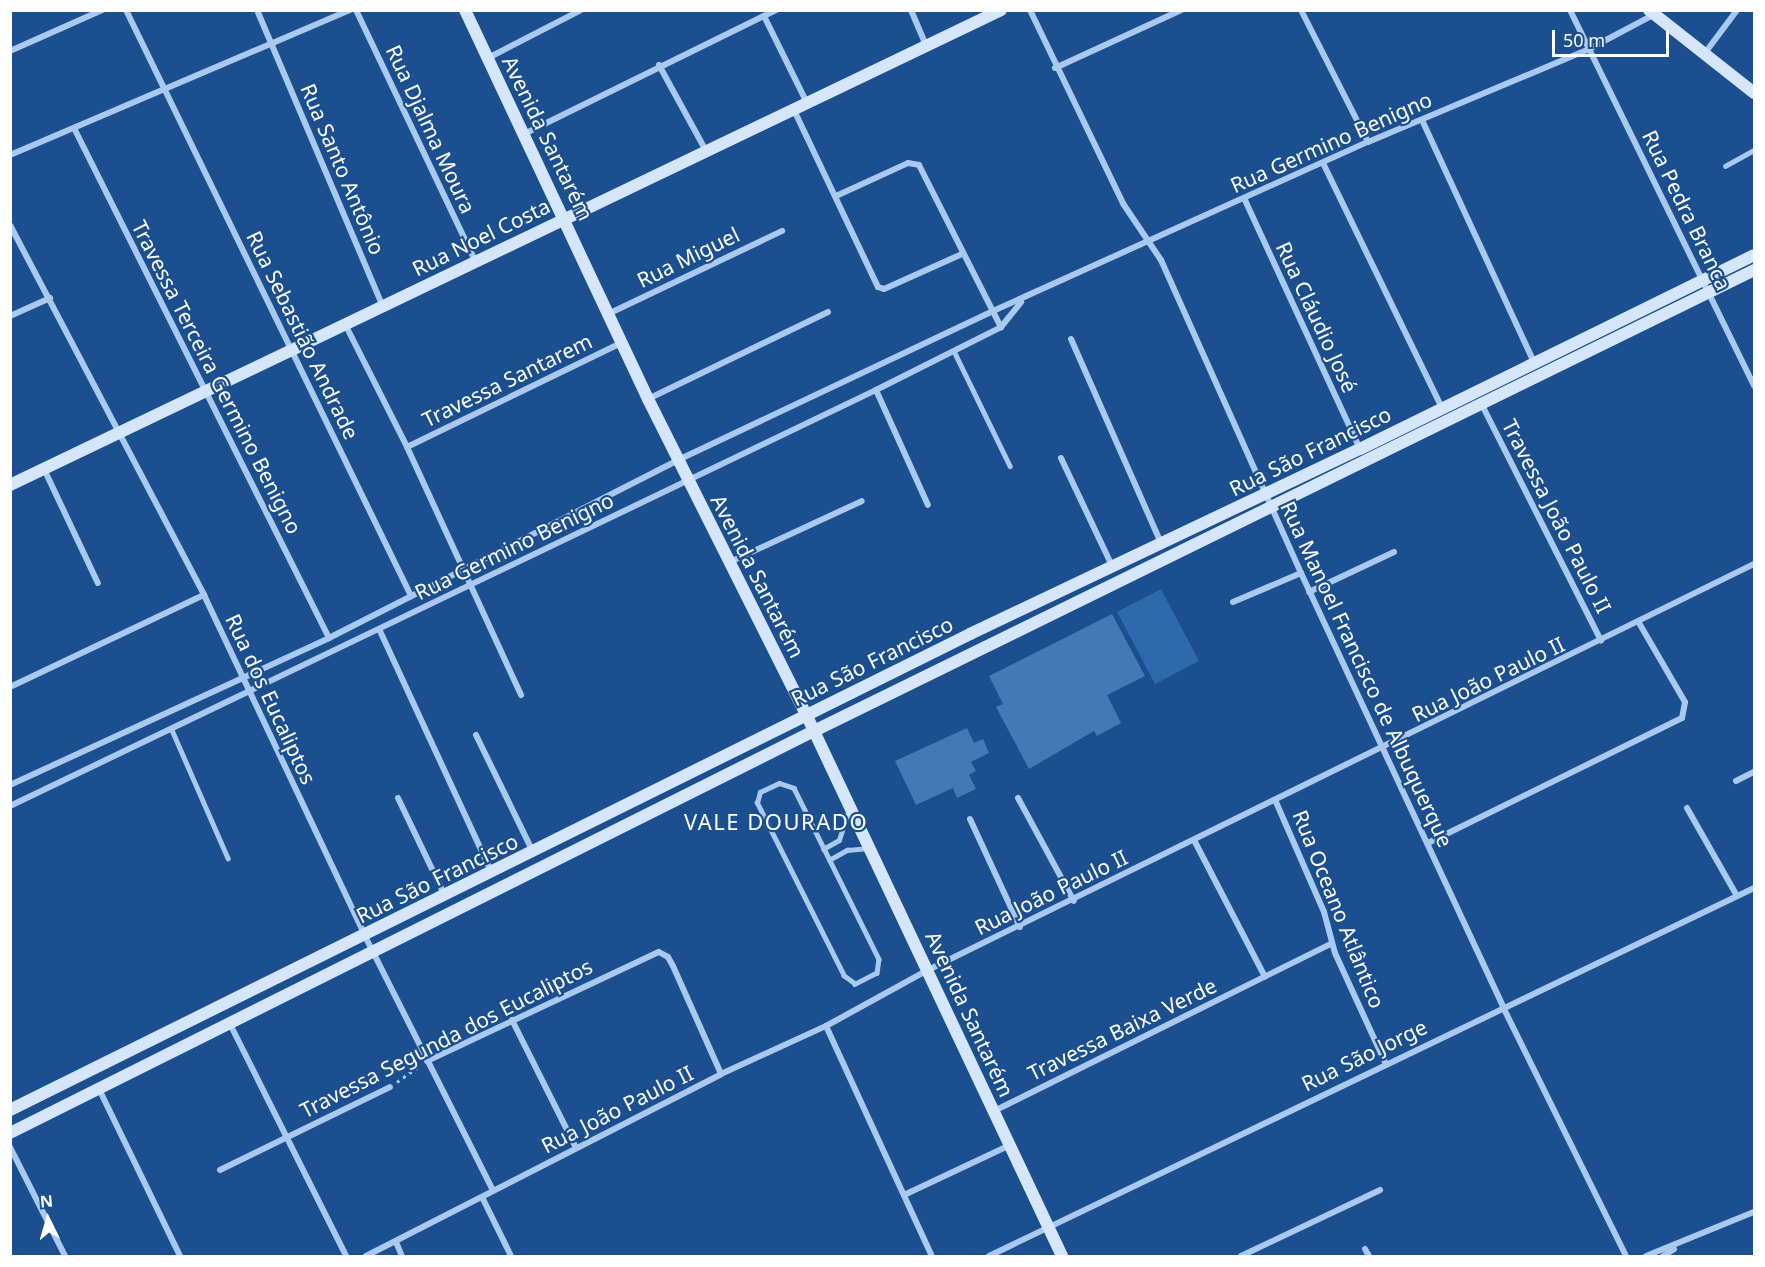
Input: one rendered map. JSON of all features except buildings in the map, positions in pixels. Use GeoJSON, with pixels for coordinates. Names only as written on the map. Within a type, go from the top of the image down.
{"type":"FeatureCollection","features":[{"type":"Feature","properties":{"kind":"street"},"geometry":{"type":"LineString","coordinates":[[10,51],[102,10]]}},
{"type":"Feature","properties":{"kind":"street","name":"Rua Sebastião Andrade"},"geometry":{"type":"LineString","coordinates":[[126,10],[166,88],[411,597]]}},
{"type":"Feature","properties":{"kind":"street","name":"Rua Santo Antônio"},"geometry":{"type":"LineString","coordinates":[[257,10],[273,43],[317,157],[384,307]]}},
{"type":"Feature","properties":{"kind":"street"},"geometry":{"type":"LineString","coordinates":[[10,155],[75,130],[166,88],[350,10]]}},
{"type":"Feature","properties":{"kind":"street","name":"Rua Djalma Moura"},"geometry":{"type":"LineString","coordinates":[[356,10],[475,261]]}},
{"type":"Feature","properties":{"kind":"street","name":"Avenida Santarém"},"geometry":{"type":"LineString","coordinates":[[465,10],[565,217],[648,399],[814,731],[1062,1257]]}},
{"type":"Feature","properties":{"kind":"street"},"geometry":{"type":"LineString","coordinates":[[488,58],[581,10]]}},
{"type":"Feature","properties":{"kind":"street"},"geometry":{"type":"LineString","coordinates":[[524,134],[659,65],[776,10]]}},
{"type":"Feature","properties":{"kind":"street"},"geometry":{"type":"LineString","coordinates":[[911,10],[926,45]]}},
{"type":"Feature","properties":{"kind":"street","name":"Rua Noel Costa"},"geometry":{"type":"LineString","coordinates":[[10,485],[345,326],[705,149],[1001,10]]}},
{"type":"Feature","properties":{"kind":"street","name":"Rua Manoel Francisco de Albuquerque"},"geometry":{"type":"LineString","coordinates":[[1030,10],[1055,68],[1124,205],[1149,239],[1300,573],[1503,1007],[1626,1257]]}},
{"type":"Feature","properties":{"kind":"street"},"geometry":{"type":"LineString","coordinates":[[1055,68],[1181,10]]}},
{"type":"Feature","properties":{"kind":"street"},"geometry":{"type":"LineString","coordinates":[[1301,10],[1368,142]]}},
{"type":"Feature","properties":{"kind":"street","name":"Rua Pedra Branca"},"geometry":{"type":"LineString","coordinates":[[1570,10],[1706,287],[1752,373],[1755,386]]}},
{"type":"Feature","properties":{"kind":"street"},"geometry":{"type":"LineString","coordinates":[[1706,52],[1737,10]]}},
{"type":"Feature","properties":{"kind":"street"},"geometry":{"type":"LineString","coordinates":[[1652,12],[1706,52],[1755,93]]}},
{"type":"Feature","properties":{"kind":"street","name":"Rua Germino Benigno"},"geometry":{"type":"LineString","coordinates":[[10,785],[329,638],[678,460],[993,311],[1022,301],[1149,239],[1368,142],[1589,49],[1652,12]]}},
{"type":"Feature","properties":{"kind":"street"},"geometry":{"type":"LineString","coordinates":[[764,16],[806,101]]}},
{"type":"Feature","properties":{"kind":"street"},"geometry":{"type":"LineString","coordinates":[[659,65],[705,149]]}},
{"type":"Feature","properties":{"kind":"street"},"geometry":{"type":"LineString","coordinates":[[793,108],[880,289],[962,254]]}},
{"type":"Feature","properties":{"kind":"street"},"geometry":{"type":"LineString","coordinates":[[1422,120],[1534,362]]}},
{"type":"Feature","properties":{"kind":"street","name":"Travessa Terceira Germino Benigno"},"geometry":{"type":"LineString","coordinates":[[75,130],[329,638]]}},
{"type":"Feature","properties":{"kind":"street"},"geometry":{"type":"LineString","coordinates":[[1323,163],[1442,408]]}},
{"type":"Feature","properties":{"kind":"street"},"geometry":{"type":"LineString","coordinates":[[836,196],[915,164],[924,172],[962,254],[1001,327]]}},
{"type":"Feature","properties":{"kind":"street","name":"Rua Cláudio José"},"geometry":{"type":"LineString","coordinates":[[1244,198],[1360,449]]}},
{"type":"Feature","properties":{"kind":"street","name":"Rua dos Eucaliptos"},"geometry":{"type":"LineString","coordinates":[[10,225],[204,595],[241,679],[365,936],[493,1191]]}},
{"type":"Feature","properties":{"kind":"street","name":"Rua Miguel"},"geometry":{"type":"LineString","coordinates":[[608,314],[782,231]]}},
{"type":"Feature","properties":{"kind":"street","name":"Rua São Francisco"},"geometry":{"type":"LineString","coordinates":[[10,1133],[814,731],[1482,405],[1706,287],[1755,255]]}},
{"type":"Feature","properties":{"kind":"street","name":"Rua São Francisco"},"geometry":{"type":"LineString","coordinates":[[10,1110],[446,898],[806,715],[1112,566],[1360,449],[1534,362],[1706,287],[1755,270]]}},
{"type":"Feature","properties":{"kind":"street"},"geometry":{"type":"LineString","coordinates":[[10,316],[50,298]]}},
{"type":"Feature","properties":{"kind":"street","name":"Rua Germino Benigno"},"geometry":{"type":"LineString","coordinates":[[10,806],[249,694],[687,478],[876,390],[1001,327],[1022,301]]}},
{"type":"Feature","properties":{"kind":"street"},"geometry":{"type":"LineString","coordinates":[[648,399],[828,312]]}},
{"type":"Feature","properties":{"kind":"street"},"geometry":{"type":"LineString","coordinates":[[345,326],[407,447],[521,695]]}},
{"type":"Feature","properties":{"kind":"street"},"geometry":{"type":"LineString","coordinates":[[1071,339],[1161,543]]}},
{"type":"Feature","properties":{"kind":"street","name":"Travessa Santarem"},"geometry":{"type":"LineString","coordinates":[[407,447],[621,343]]}},
{"type":"Feature","properties":{"kind":"street"},"geometry":{"type":"LineString","coordinates":[[876,390],[928,505]]}},
{"type":"Feature","properties":{"kind":"street","name":"Travessa João Paulo II"},"geometry":{"type":"LineString","coordinates":[[1482,405],[1601,641]]}},
{"type":"Feature","properties":{"kind":"street"},"geometry":{"type":"LineString","coordinates":[[1061,458],[1112,566]]}},
{"type":"Feature","properties":{"kind":"street"},"geometry":{"type":"LineString","coordinates":[[44,469],[98,583]]}},
{"type":"Feature","properties":{"kind":"street"},"geometry":{"type":"LineString","coordinates":[[730,562],[862,501]]}},
{"type":"Feature","properties":{"kind":"street"},"geometry":{"type":"LineString","coordinates":[[1309,592],[1394,552]]}},
{"type":"Feature","properties":{"kind":"street","name":"Rua João Paulo II"},"geometry":{"type":"LineString","coordinates":[[366,1257],[721,1074],[826,1026],[928,970],[1074,901],[1194,840],[1639,624],[1755,564]]}},
{"type":"Feature","properties":{"kind":"street"},"geometry":{"type":"LineString","coordinates":[[1233,602],[1300,573]]}},
{"type":"Feature","properties":{"kind":"street"},"geometry":{"type":"LineString","coordinates":[[10,687],[204,595]]}},
{"type":"Feature","properties":{"kind":"street"},"geometry":{"type":"LineString","coordinates":[[1428,843],[1682,718],[1685,702],[1639,624]]}},
{"type":"Feature","properties":{"kind":"street"},"geometry":{"type":"LineString","coordinates":[[380,631],[493,874]]}},
{"type":"Feature","properties":{"kind":"street"},"geometry":{"type":"LineString","coordinates":[[476,735],[533,853]]}},
{"type":"Feature","properties":{"kind":"street"},"geometry":{"type":"LineString","coordinates":[[1736,781],[1755,772]]}},
{"type":"Feature","properties":{"kind":"street"},"geometry":{"type":"LineString","coordinates":[[398,798],[446,898]]}},
{"type":"Feature","properties":{"kind":"street"},"geometry":{"type":"LineString","coordinates":[[1018,798],[1074,901]]}},
{"type":"Feature","properties":{"kind":"street","name":"Rua Oceano Atlântico"},"geometry":{"type":"LineString","coordinates":[[1276,802],[1324,912],[1331,944],[1385,1062]]}},
{"type":"Feature","properties":{"kind":"street"},"geometry":{"type":"LineString","coordinates":[[1687,808],[1737,896]]}},
{"type":"Feature","properties":{"kind":"street"},"geometry":{"type":"LineString","coordinates":[[970,819],[1020,927]]}},
{"type":"Feature","properties":{"kind":"street"},"geometry":{"type":"LineString","coordinates":[[1194,840],[1265,977]]}},
{"type":"Feature","properties":{"kind":"street","name":"Rua São Jorge"},"geometry":{"type":"LineString","coordinates":[[989,1257],[1385,1062],[1755,888]]}},
{"type":"Feature","properties":{"kind":"street","name":"Travessa Baixa Verde"},"geometry":{"type":"LineString","coordinates":[[994,1112],[1331,944]]}},
{"type":"Feature","properties":{"kind":"street","name":"Travessa Segunda dos Eucaliptos"},"geometry":{"type":"LineString","coordinates":[[427,1061],[659,952],[668,957],[673,966],[721,1074]]}},
{"type":"Feature","properties":{"kind":"street"},"geometry":{"type":"LineString","coordinates":[[512,1020],[576,1148]]}},
{"type":"Feature","properties":{"kind":"street"},"geometry":{"type":"LineString","coordinates":[[230,1024],[288,1136],[346,1257]]}},
{"type":"Feature","properties":{"kind":"street"},"geometry":{"type":"LineString","coordinates":[[826,1026],[932,1257]]}},
{"type":"Feature","properties":{"kind":"street","name":"Travessa Segunda dos Eucaliptos"},"geometry":{"type":"LineString","coordinates":[[220,1170],[390,1087]]}},
{"type":"Feature","properties":{"kind":"street"},"geometry":{"type":"LineString","coordinates":[[99,1089],[180,1257]]}},
{"type":"Feature","properties":{"kind":"street"},"geometry":{"type":"LineString","coordinates":[[904,1195],[1008,1146]]}},
{"type":"Feature","properties":{"kind":"street"},"geometry":{"type":"LineString","coordinates":[[10,1147],[65,1257]]}},
{"type":"Feature","properties":{"kind":"street"},"geometry":{"type":"LineString","coordinates":[[1241,1257],[1380,1190]]}},
{"type":"Feature","properties":{"kind":"street"},"geometry":{"type":"LineString","coordinates":[[482,1197],[510,1257]]}},
{"type":"Feature","properties":{"kind":"street"},"geometry":{"type":"LineString","coordinates":[[1646,1257],[1755,1212]]}},
{"type":"Feature","properties":{"kind":"street"},"geometry":{"type":"LineString","coordinates":[[396,1242],[402,1257]]}},
{"type":"Feature","properties":{"kind":"street"},"geometry":{"type":"LineString","coordinates":[[1663,1257],[1682,1244]]}},
{"type":"Feature","properties":{"kind":"street"},"geometry":{"type":"LineString","coordinates":[[1365,1249],[1369,1257]]}},
{"type":"Feature","properties":{"kind":"lane"},"geometry":{"type":"LineString","coordinates":[[330,10],[333,18]]}},
{"type":"Feature","properties":{"kind":"lane"},"geometry":{"type":"LineString","coordinates":[[1725,166],[1755,150]]}},
{"type":"Feature","properties":{"kind":"lane"},"geometry":{"type":"LineString","coordinates":[[954,351],[1010,466]]}},
{"type":"Feature","properties":{"kind":"lane"},"geometry":{"type":"LineString","coordinates":[[171,730],[228,858]]}},
{"type":"Feature","properties":{"kind":"lane"},"geometry":{"type":"LineString","coordinates":[[779,783],[794,788],[829,860],[879,959],[878,973],[855,984],[844,976],[757,803],[760,792],[779,783]]}},
{"type":"Feature","properties":{"kind":"lane"},"geometry":{"type":"LineString","coordinates":[[824,849],[839,840],[850,808]]}},
{"type":"Feature","properties":{"kind":"lane"},"geometry":{"type":"LineString","coordinates":[[829,860],[847,850],[869,848]]}},
{"type":"Feature","properties":{"kind":"path","name":"Travessa Segunda dos Eucaliptos"},"geometry":{"type":"LineString","coordinates":[[390,1087],[427,1061]]}},
{"type":"Feature","properties":{"kind":"shaded area"},"geometry":{"type":"Polygon","coordinates":[[[1161,589],[1199,661],[1155,684],[1117,612],[1161,589]]]}},
{"type":"Feature","properties":{"kind":"district","name":"VALE DOURADO"},"geometry":{"type":"Point","coordinates":[776,822]}}]}
